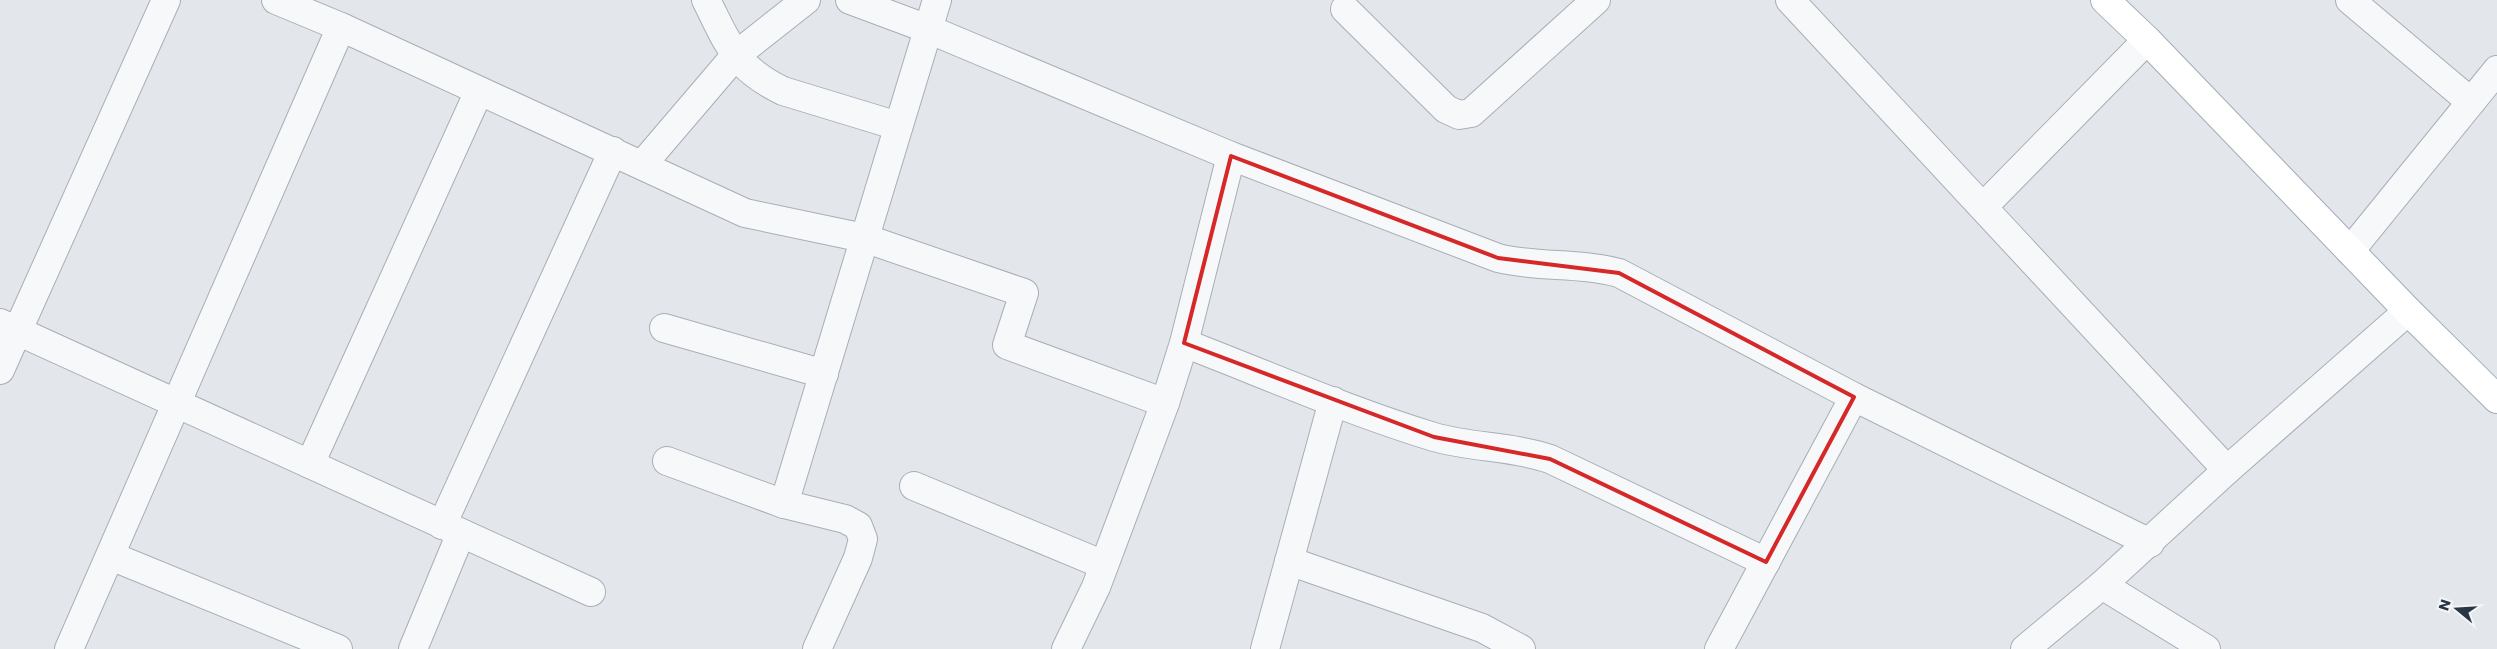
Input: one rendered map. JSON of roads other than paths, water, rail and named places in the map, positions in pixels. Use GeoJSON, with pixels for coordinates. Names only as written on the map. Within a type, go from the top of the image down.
{"type":"FeatureCollection","features":[{"type":"Feature","properties":{"kind":"main road"},"geometry":{"type":"LineString","coordinates":[[2105,0],[2147,40],[2408,312],[2497,400]]}},
{"type":"Feature","properties":{"kind":"street"},"geometry":{"type":"LineString","coordinates":[[0,370],[8,327],[166,0]]}},
{"type":"Feature","properties":{"kind":"street"},"geometry":{"type":"LineString","coordinates":[[276,0],[304,5],[341,27],[746,213],[864,238],[1024,293],[1007,345],[1165,403]]}},
{"type":"Feature","properties":{"kind":"street"},"geometry":{"type":"LineString","coordinates":[[706,0],[735,56],[749,72],[783,91],[898,126]]}},
{"type":"Feature","properties":{"kind":"street"},"geometry":{"type":"LineString","coordinates":[[642,165],[735,56],[806,0]]}},
{"type":"Feature","properties":{"kind":"street"},"geometry":{"type":"LineString","coordinates":[[850,0],[928,29],[1231,156],[1498,258],[1520,263],[1599,267],[1619,273],[1854,397],[2150,543]]}},
{"type":"Feature","properties":{"kind":"street"},"geometry":{"type":"LineString","coordinates":[[784,504],[937,0]]}},
{"type":"Feature","properties":{"kind":"street"},"geometry":{"type":"LineString","coordinates":[[1790,0],[2227,470]]}},
{"type":"Feature","properties":{"kind":"street"},"geometry":{"type":"LineString","coordinates":[[2350,0],[2471,102]]}},
{"type":"Feature","properties":{"kind":"street"},"geometry":{"type":"LineString","coordinates":[[1345,9],[1446,109],[1459,115],[1471,113],[1584,4]]}},
{"type":"Feature","properties":{"kind":"street"},"geometry":{"type":"LineString","coordinates":[[69,649],[341,27]]}},
{"type":"Feature","properties":{"kind":"street"},"geometry":{"type":"LineString","coordinates":[[1982,207],[2147,40]]}},
{"type":"Feature","properties":{"kind":"street"},"geometry":{"type":"LineString","coordinates":[[2350,252],[2497,70]]}},
{"type":"Feature","properties":{"kind":"street"},"geometry":{"type":"LineString","coordinates":[[310,464],[479,91]]}},
{"type":"Feature","properties":{"kind":"street"},"geometry":{"type":"LineString","coordinates":[[413,649],[452,529],[614,152]]}},
{"type":"Feature","properties":{"kind":"street"},"geometry":{"type":"LineString","coordinates":[[1066,649],[1096,587],[1165,403],[1184,343],[1231,156]]}},
{"type":"Feature","properties":{"kind":"street"},"geometry":{"type":"LineString","coordinates":[[2025,649],[2150,543],[2227,470],[2408,312]]}},
{"type":"Feature","properties":{"kind":"street"},"geometry":{"type":"LineString","coordinates":[[8,327],[591,592]]}},
{"type":"Feature","properties":{"kind":"street"},"geometry":{"type":"LineString","coordinates":[[664,328],[824,374]]}},
{"type":"Feature","properties":{"kind":"street"},"geometry":{"type":"LineString","coordinates":[[1184,343],[1333,401],[1434,437],[1458,443],[1531,453],[1550,459],[1766,562]]}},
{"type":"Feature","properties":{"kind":"street"},"geometry":{"type":"LineString","coordinates":[[1719,649],[1854,397]]}},
{"type":"Feature","properties":{"kind":"street"},"geometry":{"type":"LineString","coordinates":[[1265,649],[1333,401]]}},
{"type":"Feature","properties":{"kind":"street"},"geometry":{"type":"LineString","coordinates":[[667,461],[784,504],[845,519],[858,526],[863,539],[858,558],[817,649]]}},
{"type":"Feature","properties":{"kind":"street"},"geometry":{"type":"LineString","coordinates":[[914,486],[1104,564]]}},
{"type":"Feature","properties":{"kind":"street"},"geometry":{"type":"LineString","coordinates":[[111,556],[338,649]]}},
{"type":"Feature","properties":{"kind":"street"},"geometry":{"type":"LineString","coordinates":[[1289,561],[1482,628],[1521,649]]}},
{"type":"Feature","properties":{"kind":"street"},"geometry":{"type":"LineString","coordinates":[[2102,585],[2206,649]]}}]}
